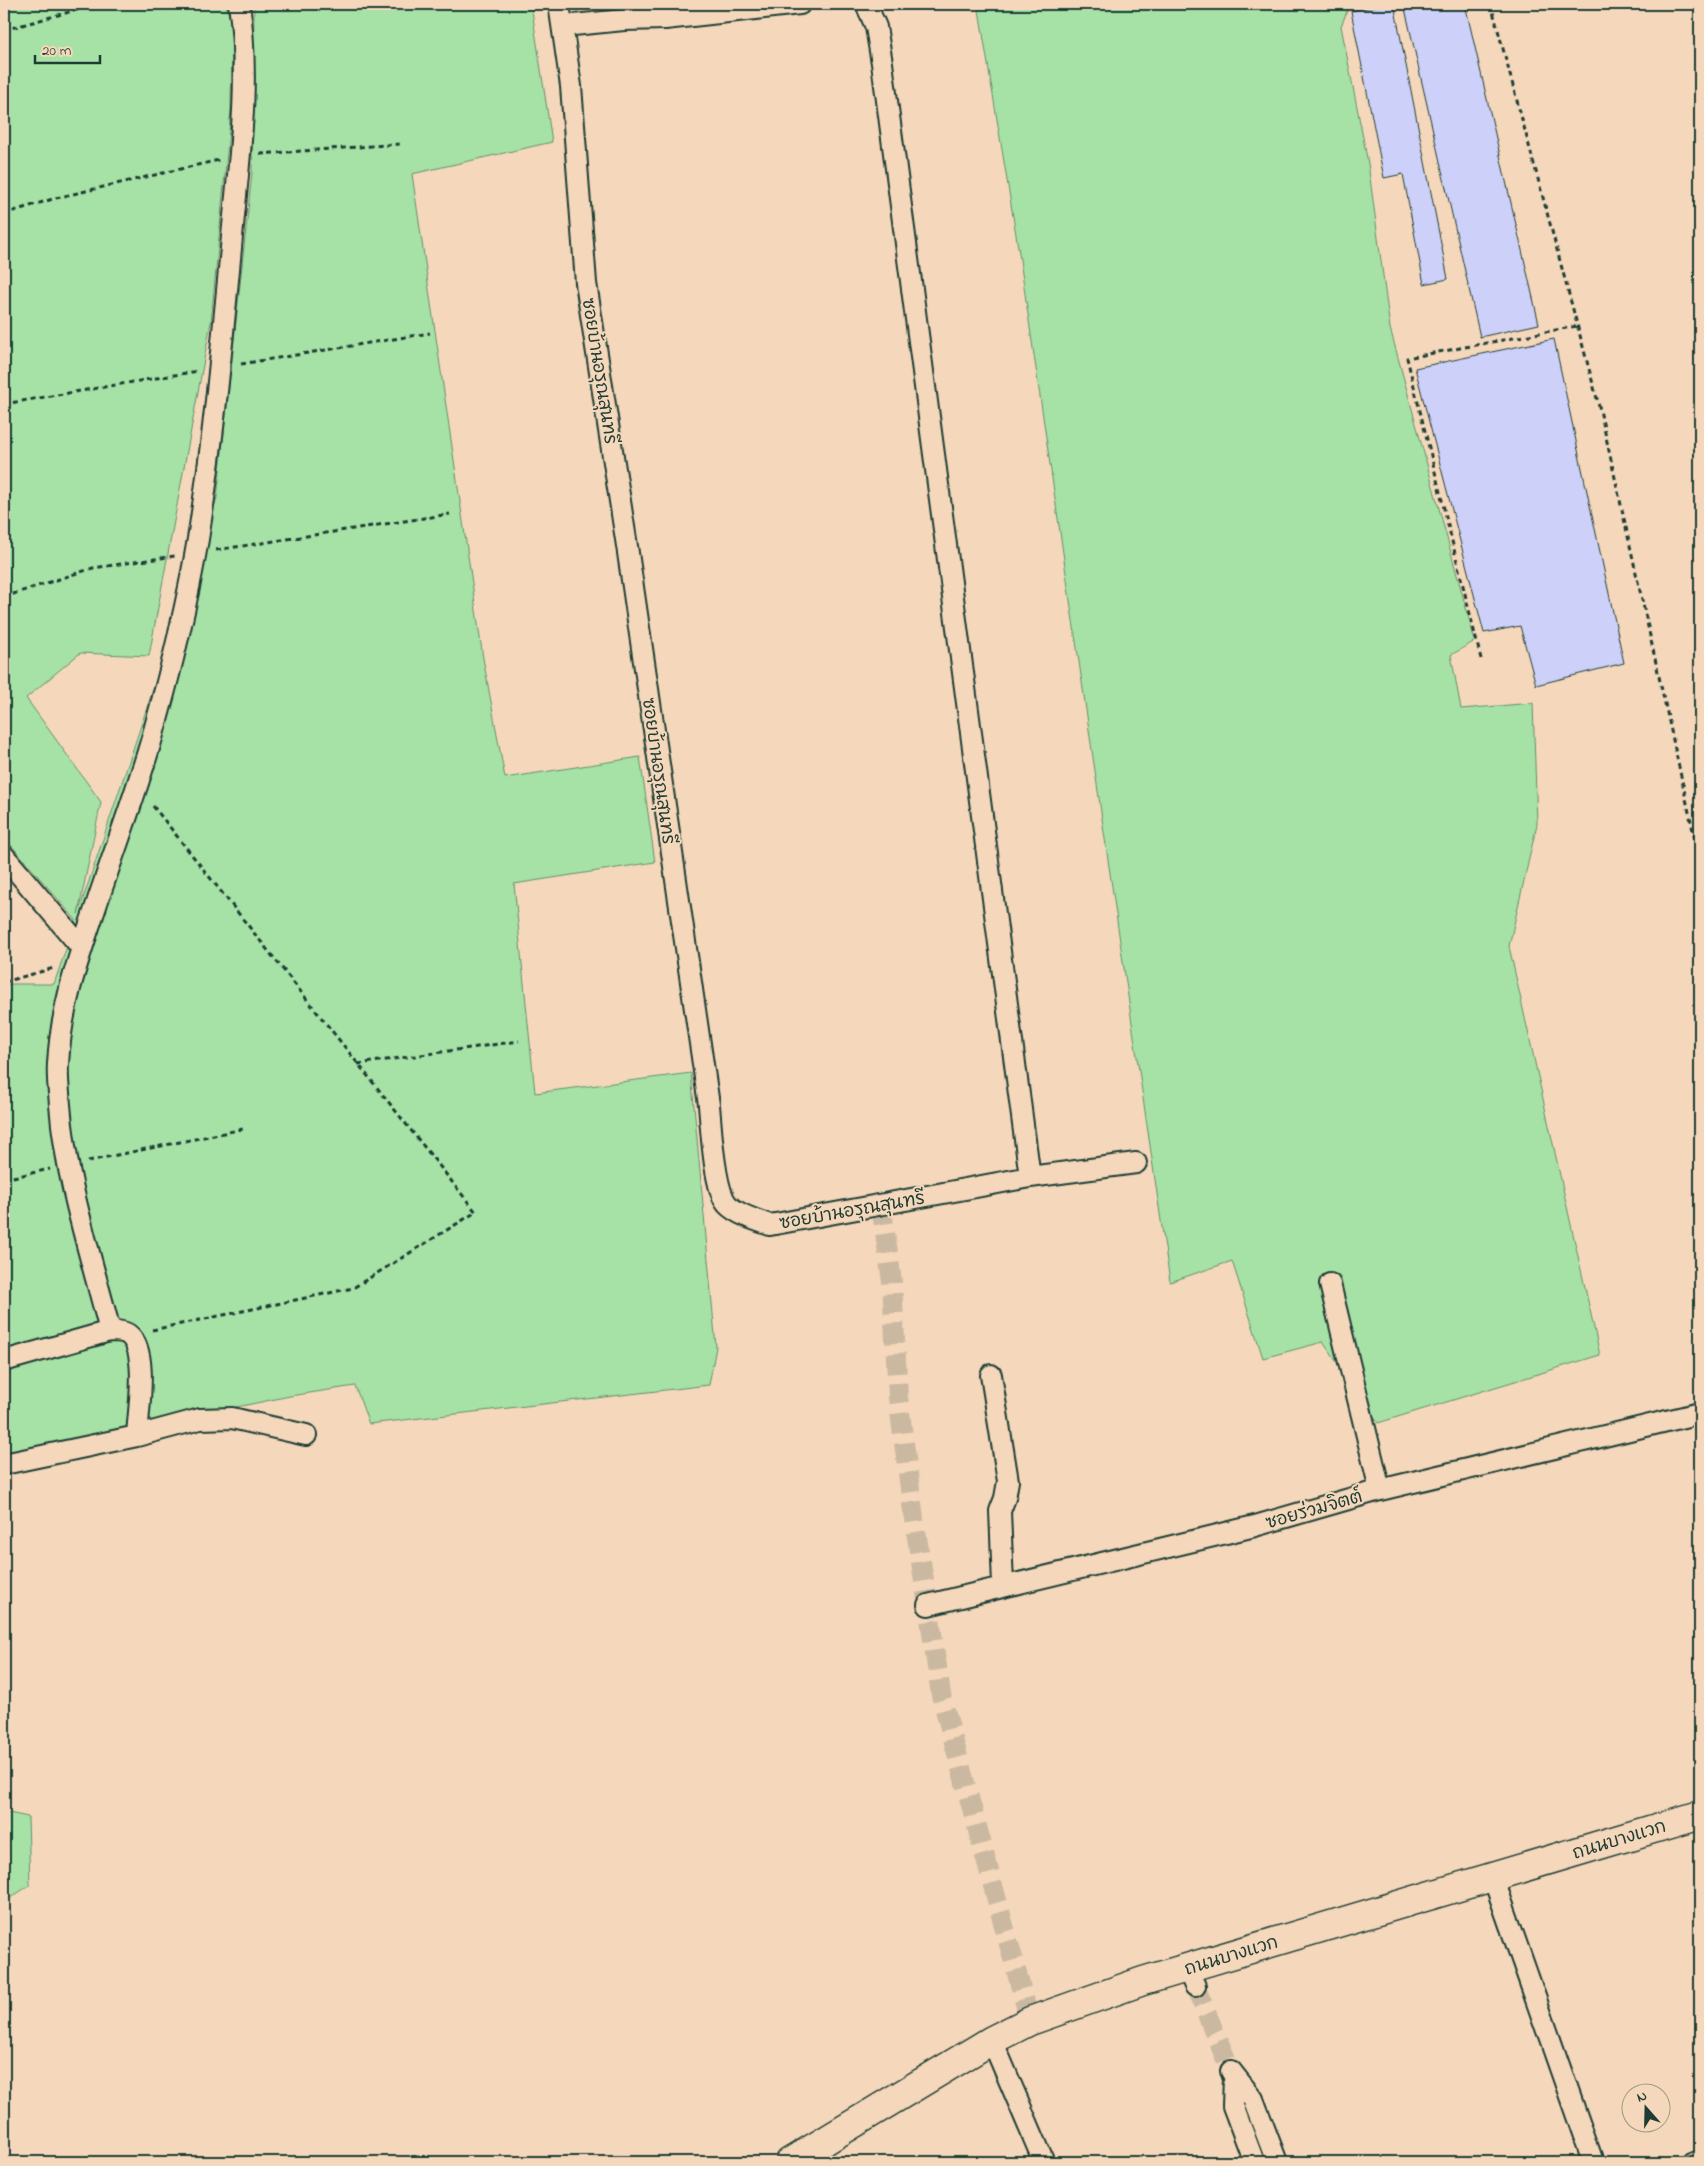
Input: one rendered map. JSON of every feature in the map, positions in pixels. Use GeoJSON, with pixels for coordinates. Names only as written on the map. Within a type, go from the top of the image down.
{"type":"FeatureCollection","features":[{"type":"Feature","properties":{"kind":"main road","name":"ถนนบางแวก"},"geometry":{"type":"LineString","coordinates":[[790,2162],[992,2040],[1030,2021],[1143,1981],[1191,1977],[1493,1877],[1700,1815]]}},
{"type":"Feature","properties":{"kind":"street"},"geometry":{"type":"LineString","coordinates":[[137,1436],[140,1364],[136,1344],[119,1333],[68,1166],[61,1120],[58,1069],[62,1020],[79,955],[138,787],[155,727],[195,553],[223,329],[239,156],[244,79],[242,26],[239,4]]}},
{"type":"Feature","properties":{"kind":"street","name":"ซอยบ้านอรุณสุนทรี"},"geometry":{"type":"LineString","coordinates":[[559,4],[571,86],[586,283],[628,546],[669,840],[709,1105],[717,1179],[727,1204],[751,1219],[770,1225],[1030,1177],[1136,1163]]}},
{"type":"Feature","properties":{"kind":"street"},"geometry":{"type":"LineString","coordinates":[[563,26],[624,20],[664,11],[800,4]]}},
{"type":"Feature","properties":{"kind":"street"},"geometry":{"type":"LineString","coordinates":[[866,4],[876,27],[882,64],[1030,1177]]}},
{"type":"Feature","properties":{"kind":"street"},"geometry":{"type":"LineString","coordinates":[[4,856],[79,955]]}},
{"type":"Feature","properties":{"kind":"street"},"geometry":{"type":"LineString","coordinates":[[1330,1284],[1380,1490]]}},
{"type":"Feature","properties":{"kind":"street"},"geometry":{"type":"LineString","coordinates":[[4,1361],[119,1333]]}},
{"type":"Feature","properties":{"kind":"street"},"geometry":{"type":"LineString","coordinates":[[991,1375],[1008,1481],[1000,1511],[1003,1585]]}},
{"type":"Feature","properties":{"kind":"street","name":"ซอยร่วมจิตต์"},"geometry":{"type":"LineString","coordinates":[[928,1605],[1003,1585],[1255,1526],[1380,1490],[1700,1413]]}},
{"type":"Feature","properties":{"kind":"street"},"geometry":{"type":"LineString","coordinates":[[4,1464],[137,1436],[200,1419],[232,1418],[306,1435]]}},
{"type":"Feature","properties":{"kind":"street"},"geometry":{"type":"LineString","coordinates":[[1493,1877],[1593,2162]]}},
{"type":"Feature","properties":{"kind":"street"},"geometry":{"type":"LineString","coordinates":[[992,2040],[1044,2162]]}},
{"type":"Feature","properties":{"kind":"street"},"geometry":{"type":"LineString","coordinates":[[1254,2162],[1233,2106],[1232,2073],[1253,2099],[1277,2162]]}},
{"type":"Feature","properties":{"kind":"street"},"geometry":{"type":"LineString","coordinates":[[1695,2162],[1700,2160]]}},
{"type":"Feature","properties":{"kind":"path"},"geometry":{"type":"LineString","coordinates":[[4,30],[98,4]]}},
{"type":"Feature","properties":{"kind":"path"},"geometry":{"type":"LineString","coordinates":[[1491,4],[1600,410],[1700,862]]}},
{"type":"Feature","properties":{"kind":"path"},"geometry":{"type":"LineString","coordinates":[[4,214],[56,198],[239,156],[400,144]]}},
{"type":"Feature","properties":{"kind":"path"},"geometry":{"type":"LineString","coordinates":[[1481,659],[1407,358],[1577,326]]}},
{"type":"Feature","properties":{"kind":"path"},"geometry":{"type":"LineString","coordinates":[[4,597],[93,568],[450,514]]}},
{"type":"Feature","properties":{"kind":"path"},"geometry":{"type":"LineString","coordinates":[[119,1333],[353,1288],[476,1212],[138,787]]}},
{"type":"Feature","properties":{"kind":"path"},"geometry":{"type":"LineString","coordinates":[[4,982],[79,955]]}},
{"type":"Feature","properties":{"kind":"path"},"geometry":{"type":"LineString","coordinates":[[358,1064],[519,1042]]}},
{"type":"Feature","properties":{"kind":"path"},"geometry":{"type":"LineString","coordinates":[[4,1179],[243,1129]]}},
{"type":"Feature","properties":{"kind":"green space"},"geometry":{"type":"Polygon","coordinates":[[[4,4],[226,4],[232,27],[231,110],[211,322],[149,656],[80,653],[26,698],[101,802],[78,914],[217,498],[252,173],[254,4],[531,4],[552,142],[412,174],[483,658],[505,778],[640,757],[655,862],[514,884],[535,1093],[691,1073],[716,1347],[709,1385],[369,1424],[355,1386],[290,1396],[4,1455],[4,984],[54,984],[76,920],[4,837],[4,4]]]}},
{"type":"Feature","properties":{"kind":"green space"},"geometry":{"type":"Polygon","coordinates":[[[978,4],[1350,4],[1341,26],[1368,163],[1390,328],[1475,641],[1451,655],[1461,709],[1533,703],[1537,824],[1509,946],[1600,1355],[1378,1423],[1323,1342],[1263,1358],[1232,1261],[1170,1282],[1019,253],[978,4]]]}},
{"type":"Feature","properties":{"kind":"green space"},"geometry":{"type":"Polygon","coordinates":[[[4,1812],[28,1817],[30,1885],[4,1902],[4,1812]]]}},
{"type":"Feature","properties":{"kind":"building"},"geometry":{"type":"Polygon","coordinates":[[[1394,4],[1448,279],[1424,284],[1403,174],[1384,178],[1351,11],[1394,4]]]}},
{"type":"Feature","properties":{"kind":"building"},"geometry":{"type":"Polygon","coordinates":[[[1404,4],[1465,4],[1539,324],[1480,337],[1404,4]]]}},
{"type":"Feature","properties":{"kind":"building"},"geometry":{"type":"Polygon","coordinates":[[[1554,339],[1624,663],[1536,685],[1520,626],[1484,633],[1415,368],[1554,339]]]}},
{"type":"Feature","properties":{"kind":"tunnel"},"geometry":{"type":"LineString","coordinates":[[881,1204],[892,1282],[898,1397],[914,1519],[941,1695],[1030,2021]]}},
{"type":"Feature","properties":{"kind":"tunnel"},"geometry":{"type":"LineString","coordinates":[[1195,1986],[1231,2071]]}}]}
